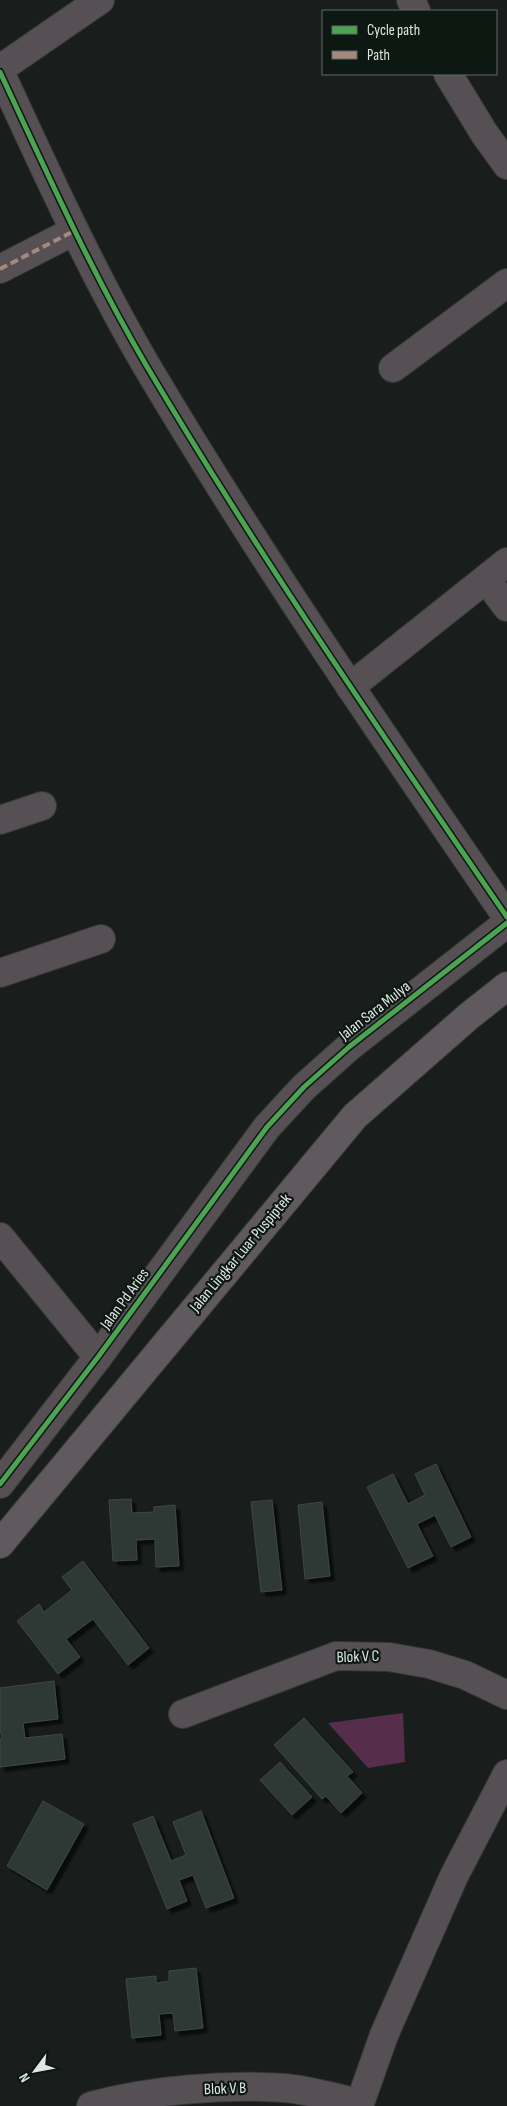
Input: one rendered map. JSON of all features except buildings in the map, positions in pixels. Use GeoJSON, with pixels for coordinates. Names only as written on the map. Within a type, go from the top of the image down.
{"type":"FeatureCollection","features":[{"type":"Feature","properties":{"kind":"main road","name":"Jalan Lingkar Luar Puspiptek"},"geometry":{"type":"LineString","coordinates":[[0,1544],[355,1116],[469,1016],[507,986]]}},
{"type":"Feature","properties":{"kind":"street"},"geometry":{"type":"LineString","coordinates":[[100,0],[0,71],[74,231],[145,363],[237,513],[350,687],[507,917]]}},
{"type":"Feature","properties":{"kind":"street"},"geometry":{"type":"LineString","coordinates":[[449,75],[479,125],[507,165]]}},
{"type":"Feature","properties":{"kind":"street"},"geometry":{"type":"LineString","coordinates":[[0,269],[74,231]]}},
{"type":"Feature","properties":{"kind":"street"},"geometry":{"type":"LineString","coordinates":[[393,368],[507,283]]}},
{"type":"Feature","properties":{"kind":"street"},"geometry":{"type":"LineString","coordinates":[[350,687],[507,562]]}},
{"type":"Feature","properties":{"kind":"street"},"geometry":{"type":"LineString","coordinates":[[486,579],[507,607]]}},
{"type":"Feature","properties":{"kind":"street"},"geometry":{"type":"LineString","coordinates":[[0,820],[42,806]]}},
{"type":"Feature","properties":{"kind":"street","name":"Jalan Sara Mulya"},"geometry":{"type":"LineString","coordinates":[[267,1127],[304,1087],[349,1046],[507,923]]}},
{"type":"Feature","properties":{"kind":"street"},"geometry":{"type":"LineString","coordinates":[[0,973],[101,939]]}},
{"type":"Feature","properties":{"kind":"street","name":"Jalan Pd Aries"},"geometry":{"type":"LineString","coordinates":[[0,1484],[98,1357],[267,1127]]}},
{"type":"Feature","properties":{"kind":"street"},"geometry":{"type":"LineString","coordinates":[[0,1237],[98,1357]]}},
{"type":"Feature","properties":{"kind":"street","name":"Blok V C"},"geometry":{"type":"LineString","coordinates":[[183,1714],[336,1656],[389,1657],[429,1664],[465,1675],[507,1695]]}},
{"type":"Feature","properties":{"kind":"street"},"geometry":{"type":"LineString","coordinates":[[359,2104],[384,2035],[454,1876],[507,1774]]}},
{"type":"Feature","properties":{"kind":"street","name":"Blok V B"},"geometry":{"type":"LineString","coordinates":[[91,2106],[164,2092],[233,2088],[286,2088],[359,2104]]}},
{"type":"Feature","properties":{"kind":"shaded area"},"geometry":{"type":"Polygon","coordinates":[[[403,1713],[405,1762],[368,1768],[328,1723],[403,1713]]]}},
{"type":"Feature","properties":{"kind":"marked path"},"geometry":{"type":"LineString","coordinates":[[0,269],[74,231]]}},
{"type":"Feature","properties":{"kind":"cycle path"},"geometry":{"type":"LineString","coordinates":[[0,72],[88,257],[146,365],[232,506],[277,575],[507,917]]}},
{"type":"Feature","properties":{"kind":"cycle path"},"geometry":{"type":"LineString","coordinates":[[0,1484],[98,1357],[267,1127],[304,1087],[349,1047],[507,923]]}}]}
